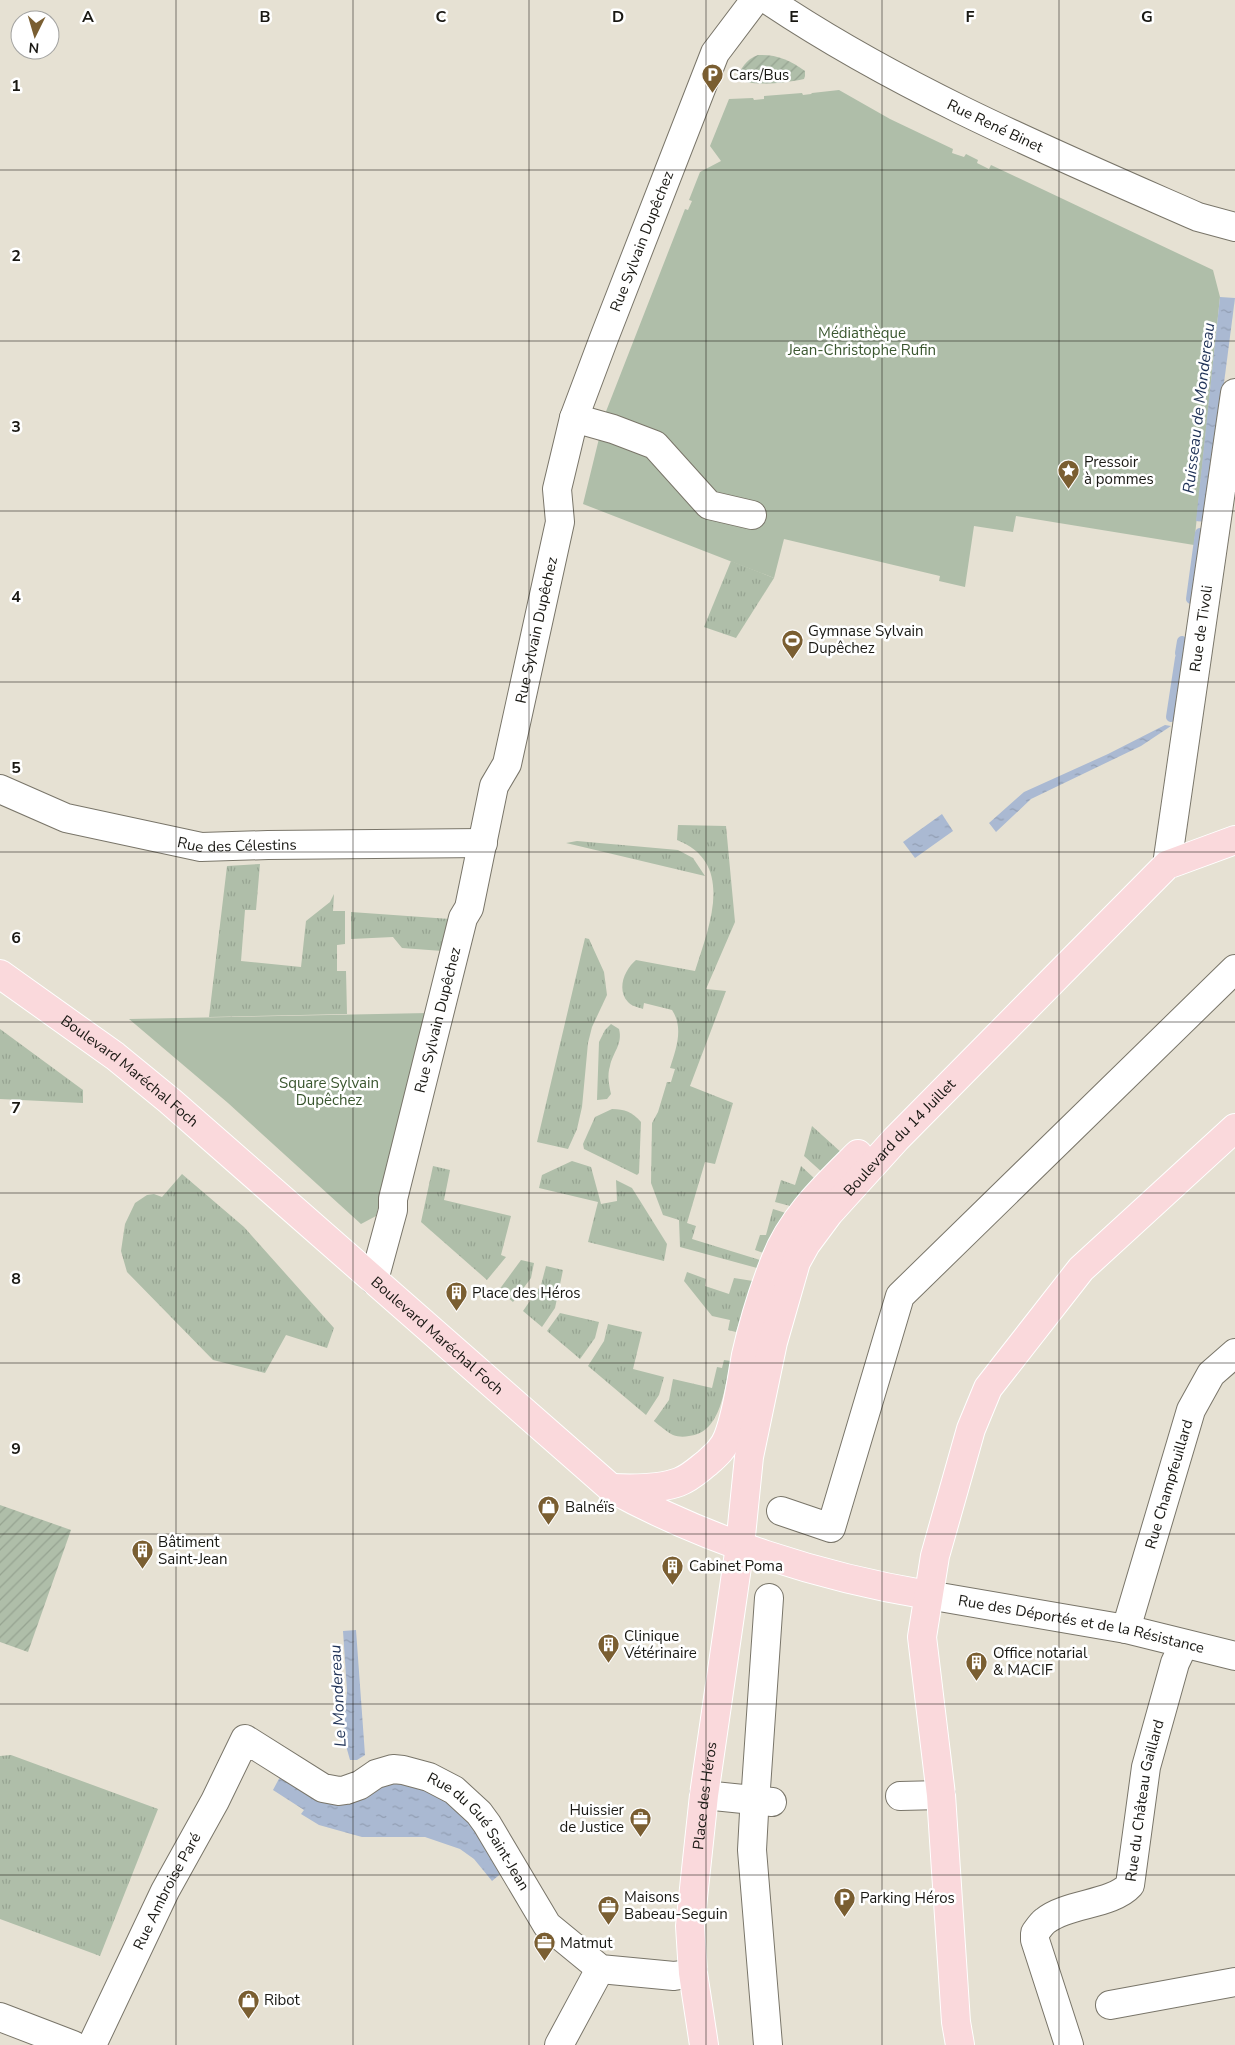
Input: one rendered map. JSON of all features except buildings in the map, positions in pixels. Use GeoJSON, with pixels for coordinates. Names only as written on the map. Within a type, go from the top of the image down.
{"type":"FeatureCollection","features":[{"type":"Feature","properties":{"kind":"main road","name":"Boulevard du 14 Juillet"},"geometry":{"type":"LineString","coordinates":[[740,1546],[749,1456],[773,1342],[796,1262],[806,1244],[829,1212],[915,1119],[1167,865],[1235,840]]}},
{"type":"Feature","properties":{"kind":"main road","name":"Boulevard Maréchal Foch"},"geometry":{"type":"LineString","coordinates":[[0,974],[115,1056],[170,1100],[611,1488],[647,1508],[774,1558],[890,1589],[928,1595]]}},
{"type":"Feature","properties":{"kind":"main road"},"geometry":{"type":"LineString","coordinates":[[611,1488],[636,1489],[678,1482],[690,1476],[721,1450],[728,1438],[733,1423],[747,1351],[766,1286],[775,1260],[790,1229],[819,1194],[863,1149],[915,1119]]}},
{"type":"Feature","properties":{"kind":"main road"},"geometry":{"type":"LineString","coordinates":[[960,2045],[956,2022],[940,1795],[922,1637],[934,1556],[971,1429],[988,1388],[1081,1269],[1235,1128]]}},
{"type":"Feature","properties":{"kind":"main road","name":"Place des Héros"},"geometry":{"type":"LineString","coordinates":[[704,2045],[693,1973],[690,1926],[704,1795],[740,1546]]}},
{"type":"Feature","properties":{"kind":"street","name":"Rue Sylvain Dupêchez"},"geometry":{"type":"LineString","coordinates":[[374,1280],[393,1210],[396,1190],[463,918],[469,908],[494,786],[507,764],[560,522],[557,489],[574,418],[715,53],[755,0]]}},
{"type":"Feature","properties":{"kind":"street","name":"Rue René Binet"},"geometry":{"type":"LineString","coordinates":[[768,0],[816,32],[940,100],[1198,217],[1235,227]]}},
{"type":"Feature","properties":{"kind":"street","name":"Rue de Tivoli"},"geometry":{"type":"LineString","coordinates":[[1167,865],[1235,393]]}},
{"type":"Feature","properties":{"kind":"street"},"geometry":{"type":"LineString","coordinates":[[574,418],[613,429],[655,445],[709,505],[752,515]]}},
{"type":"Feature","properties":{"kind":"street","name":"Rue des Célestins"},"geometry":{"type":"LineString","coordinates":[[0,789],[66,818],[201,847],[482,843]]}},
{"type":"Feature","properties":{"kind":"street"},"geometry":{"type":"LineString","coordinates":[[781,1512],[831,1528],[900,1296],[1235,969]]}},
{"type":"Feature","properties":{"kind":"street","name":"Rue Champfeuillard"},"geometry":{"type":"LineString","coordinates":[[1126,1629],[1191,1410],[1211,1374],[1235,1353]]}},
{"type":"Feature","properties":{"kind":"street","name":"Rue des Déportés et de la Résistance"},"geometry":{"type":"LineString","coordinates":[[928,1595],[1126,1629],[1235,1656]]}},
{"type":"Feature","properties":{"kind":"street"},"geometry":{"type":"LineString","coordinates":[[762,1607],[761,1801],[752,1850],[768,2045]]}},
{"type":"Feature","properties":{"kind":"street","name":"Rue du Château Gaillard"},"geometry":{"type":"LineString","coordinates":[[1069,2045],[1034,1933],[1045,1921],[1073,1908],[1120,1894],[1130,1886],[1146,1767],[1175,1662],[1184,1644]]}},
{"type":"Feature","properties":{"kind":"street","name":"Rue du Gué Saint-Jean"},"geometry":{"type":"LineString","coordinates":[[245,1739],[323,1788],[331,1790],[346,1790],[376,1774],[393,1770],[403,1770],[429,1776],[454,1790],[479,1813],[505,1872],[547,1925],[600,1969]]}},
{"type":"Feature","properties":{"kind":"street","name":"Rue Ambroise Paré"},"geometry":{"type":"LineString","coordinates":[[92,2045],[165,1891],[215,1801],[245,1739]]}},
{"type":"Feature","properties":{"kind":"street"},"geometry":{"type":"LineString","coordinates":[[704,1795],[761,1801]]}},
{"type":"Feature","properties":{"kind":"street"},"geometry":{"type":"LineString","coordinates":[[900,1796],[940,1795]]}},
{"type":"Feature","properties":{"kind":"street"},"geometry":{"type":"LineString","coordinates":[[505,1872],[518,1905]]}},
{"type":"Feature","properties":{"kind":"street"},"geometry":{"type":"LineString","coordinates":[[559,2045],[600,1969],[674,1976],[693,1973]]}},
{"type":"Feature","properties":{"kind":"street"},"geometry":{"type":"LineString","coordinates":[[1110,2005],[1235,1982]]}},
{"type":"Feature","properties":{"kind":"street"},"geometry":{"type":"LineString","coordinates":[[0,2017],[73,2045]]}},
{"type":"Feature","properties":{"kind":"green space"},"geometry":{"type":"Polygon","coordinates":[[[758,55],[777,57],[794,64],[805,71],[804,79],[773,83],[742,81],[739,73],[749,60],[758,55]]]}},
{"type":"Feature","properties":{"kind":"green space","name":"Médiathèque Jean-Christophe Rufin"},"geometry":{"type":"Polygon","coordinates":[[[839,90],[890,119],[953,149],[952,153],[964,157],[966,154],[978,160],[977,163],[989,169],[991,165],[1213,270],[1220,297],[1194,545],[1016,516],[1013,532],[974,526],[965,587],[939,581],[940,576],[784,539],[774,578],[583,504],[605,414],[685,209],[688,210],[692,201],[689,200],[700,172],[721,161],[710,146],[729,99],[753,98],[754,100],[764,99],[764,96],[802,93],[803,95],[839,90]]]}},
{"type":"Feature","properties":{"kind":"green space"},"geometry":{"type":"Polygon","coordinates":[[[731,561],[774,578],[736,638],[704,627],[731,561]]]}},
{"type":"Feature","properties":{"kind":"green space"},"geometry":{"type":"Polygon","coordinates":[[[678,825],[726,826],[735,922],[706,989],[726,991],[690,1086],[733,1103],[715,1164],[705,1162],[687,1223],[696,1226],[692,1239],[760,1260],[757,1268],[680,1247],[679,1220],[663,1215],[651,1183],[652,1123],[658,1112],[667,1082],[671,1082],[675,1069],[670,1068],[678,1039],[678,1024],[672,1010],[644,1003],[643,1009],[628,1002],[624,997],[622,985],[625,974],[636,960],[695,971],[711,916],[712,880],[707,864],[695,850],[677,840],[678,825]]]}},
{"type":"Feature","properties":{"kind":"green space"},"geometry":{"type":"Polygon","coordinates":[[[577,841],[678,850],[693,858],[705,876],[566,843],[577,841]]]}},
{"type":"Feature","properties":{"kind":"green space"},"geometry":{"type":"Polygon","coordinates":[[[260,864],[256,910],[245,910],[241,961],[301,967],[306,921],[330,902],[334,894],[333,911],[345,911],[345,944],[337,945],[337,971],[346,971],[347,1014],[209,1017],[227,866],[260,864]]]}},
{"type":"Feature","properties":{"kind":"green space"},"geometry":{"type":"Polygon","coordinates":[[[351,912],[450,919],[442,951],[402,948],[393,937],[351,939],[351,912]]]}},
{"type":"Feature","properties":{"kind":"green space"},"geometry":{"type":"Polygon","coordinates":[[[585,938],[589,939],[604,972],[607,995],[592,1027],[588,1043],[582,1107],[577,1129],[568,1149],[537,1142],[585,938]]]}},
{"type":"Feature","properties":{"kind":"green space","name":"Square Sylvain Dupêchez"},"geometry":{"type":"Polygon","coordinates":[[[428,1013],[376,1216],[361,1224],[228,1103],[129,1019],[428,1013]]]}},
{"type":"Feature","properties":{"kind":"green space"},"geometry":{"type":"Polygon","coordinates":[[[611,1024],[619,1029],[620,1039],[609,1069],[611,1094],[607,1099],[597,1100],[599,1042],[605,1030],[611,1024]]]}},
{"type":"Feature","properties":{"kind":"green space"},"geometry":{"type":"Polygon","coordinates":[[[0,1029],[83,1090],[83,1103],[0,1099],[0,1029]]]}},
{"type":"Feature","properties":{"kind":"green space"},"geometry":{"type":"Polygon","coordinates":[[[612,1109],[628,1112],[641,1122],[639,1173],[637,1175],[584,1149],[583,1144],[595,1117],[612,1109]]]}},
{"type":"Feature","properties":{"kind":"green space"},"geometry":{"type":"Polygon","coordinates":[[[812,1126],[843,1154],[823,1173],[804,1156],[812,1126]]]}},
{"type":"Feature","properties":{"kind":"green space"},"geometry":{"type":"Polygon","coordinates":[[[572,1161],[591,1167],[601,1204],[617,1201],[616,1180],[632,1188],[667,1244],[664,1261],[588,1242],[598,1202],[539,1188],[542,1175],[572,1161]]]}},
{"type":"Feature","properties":{"kind":"green space"},"geometry":{"type":"Polygon","coordinates":[[[433,1166],[450,1170],[444,1200],[511,1216],[501,1255],[506,1257],[487,1280],[421,1222],[433,1166]]]}},
{"type":"Feature","properties":{"kind":"green space"},"geometry":{"type":"Polygon","coordinates":[[[801,1166],[815,1179],[794,1207],[775,1202],[781,1180],[795,1185],[801,1166]]]}},
{"type":"Feature","properties":{"kind":"green space"},"geometry":{"type":"Polygon","coordinates":[[[182,1174],[244,1227],[334,1328],[327,1348],[286,1335],[265,1373],[213,1360],[127,1272],[121,1251],[125,1224],[135,1203],[147,1195],[154,1194],[162,1197],[182,1174]]]}},
{"type":"Feature","properties":{"kind":"green space"},"geometry":{"type":"Polygon","coordinates":[[[773,1209],[789,1214],[766,1254],[755,1250],[760,1235],[766,1235],[773,1209]]]}},
{"type":"Feature","properties":{"kind":"green space"},"geometry":{"type":"Polygon","coordinates":[[[521,1260],[534,1263],[531,1278],[513,1302],[499,1290],[521,1260]]]}},
{"type":"Feature","properties":{"kind":"green space"},"geometry":{"type":"Polygon","coordinates":[[[546,1266],[563,1270],[555,1308],[542,1327],[523,1311],[541,1285],[546,1266]]]}},
{"type":"Feature","properties":{"kind":"green space"},"geometry":{"type":"Polygon","coordinates":[[[687,1272],[706,1279],[705,1286],[729,1294],[734,1278],[753,1281],[736,1332],[728,1330],[730,1320],[712,1316],[684,1281],[687,1272]]]}},
{"type":"Feature","properties":{"kind":"green space"},"geometry":{"type":"Polygon","coordinates":[[[560,1313],[599,1322],[595,1338],[580,1359],[547,1331],[560,1313]]]}},
{"type":"Feature","properties":{"kind":"green space"},"geometry":{"type":"Polygon","coordinates":[[[608,1324],[642,1332],[633,1369],[664,1377],[659,1395],[646,1415],[588,1366],[604,1341],[608,1324]]]}},
{"type":"Feature","properties":{"kind":"green space"},"geometry":{"type":"Polygon","coordinates":[[[724,1360],[731,1361],[720,1407],[709,1427],[700,1433],[675,1436],[654,1421],[669,1400],[673,1379],[712,1388],[717,1367],[722,1368],[724,1360]]]}},
{"type":"Feature","properties":{"kind":"green space"},"geometry":{"type":"Polygon","coordinates":[[[0,1505],[71,1530],[28,1652],[0,1642],[0,1505]]]}},
{"type":"Feature","properties":{"kind":"green space"},"geometry":{"type":"Polygon","coordinates":[[[11,1755],[158,1809],[100,1956],[0,1919],[0,1756],[11,1755]]]}},
{"type":"Feature","properties":{"kind":"water"},"geometry":{"type":"Polygon","coordinates":[[[1220,297],[1235,298],[1206,522],[1196,521],[1220,297]]]}},
{"type":"Feature","properties":{"kind":"water"},"geometry":{"type":"Polygon","coordinates":[[[1165,725],[1171,726],[1141,746],[1031,799],[996,832],[989,823],[1024,792],[1108,754],[1165,725]]]}},
{"type":"Feature","properties":{"kind":"water"},"geometry":{"type":"Polygon","coordinates":[[[942,814],[953,831],[915,858],[903,842],[942,814]]]}},
{"type":"Feature","properties":{"kind":"water"},"geometry":{"type":"Polygon","coordinates":[[[356,1630],[365,1755],[357,1760],[350,1760],[343,1735],[347,1691],[343,1631],[356,1630]]]}},
{"type":"Feature","properties":{"kind":"water"},"geometry":{"type":"Polygon","coordinates":[[[282,1773],[323,1800],[395,1775],[453,1800],[504,1871],[492,1881],[474,1859],[460,1849],[425,1837],[362,1837],[319,1825],[301,1814],[304,1810],[273,1790],[282,1773]]]}},
{"type":"Feature","properties":{"kind":"waterway","name":"Ruisseau de Mondereau"},"geometry":{"type":"LineString","coordinates":[[1191,599],[1200,533]]}},
{"type":"Feature","properties":{"kind":"waterway","name":"Ruisseau de Mondereau"},"geometry":{"type":"LineString","coordinates":[[1180,653],[1182,641]]}},
{"type":"Feature","properties":{"kind":"waterway","name":"Ruisseau de Mondereau"},"geometry":{"type":"LineString","coordinates":[[1171,717],[1180,658]]}},
{"type":"Feature","properties":{"kind":"place","name":"Cars/Bus"},"geometry":{"type":"Point","coordinates":[713,94]}},
{"type":"Feature","properties":{"kind":"place","name":"Pressoir à pommes"},"geometry":{"type":"Point","coordinates":[1068,490]}},
{"type":"Feature","properties":{"kind":"place","name":"Gymnase Sylvain Dupêchez"},"geometry":{"type":"Point","coordinates":[792,659]}},
{"type":"Feature","properties":{"kind":"place","name":"Place des Héros"},"geometry":{"type":"Point","coordinates":[456,1312]}},
{"type":"Feature","properties":{"kind":"place","name":"Balnéïs"},"geometry":{"type":"Point","coordinates":[549,1526]}},
{"type":"Feature","properties":{"kind":"place","name":"Bâtiment Saint-Jean"},"geometry":{"type":"Point","coordinates":[142,1570]}},
{"type":"Feature","properties":{"kind":"place","name":"Cabinet Poma"},"geometry":{"type":"Point","coordinates":[673,1585]}},
{"type":"Feature","properties":{"kind":"place","name":"Clinique Vétérinaire"},"geometry":{"type":"Point","coordinates":[608,1664]}},
{"type":"Feature","properties":{"kind":"place","name":"Office notarial & MACIF"},"geometry":{"type":"Point","coordinates":[977,1681]}},
{"type":"Feature","properties":{"kind":"place","name":"Huissier de Justice"},"geometry":{"type":"Point","coordinates":[640,1838]}},
{"type":"Feature","properties":{"kind":"place","name":"Parking Héros"},"geometry":{"type":"Point","coordinates":[844,1917]}},
{"type":"Feature","properties":{"kind":"place","name":"Maisons Babeau-Seguin"},"geometry":{"type":"Point","coordinates":[608,1925]}},
{"type":"Feature","properties":{"kind":"place","name":"Matmut"},"geometry":{"type":"Point","coordinates":[544,1962]}},
{"type":"Feature","properties":{"kind":"place","name":"Ribot"},"geometry":{"type":"Point","coordinates":[248,2019]}},
{"type":"Feature","properties":{"kind":"water label","name":"Le Mondereau"},"geometry":{"type":"Point","coordinates":[338,1696]}}]}
